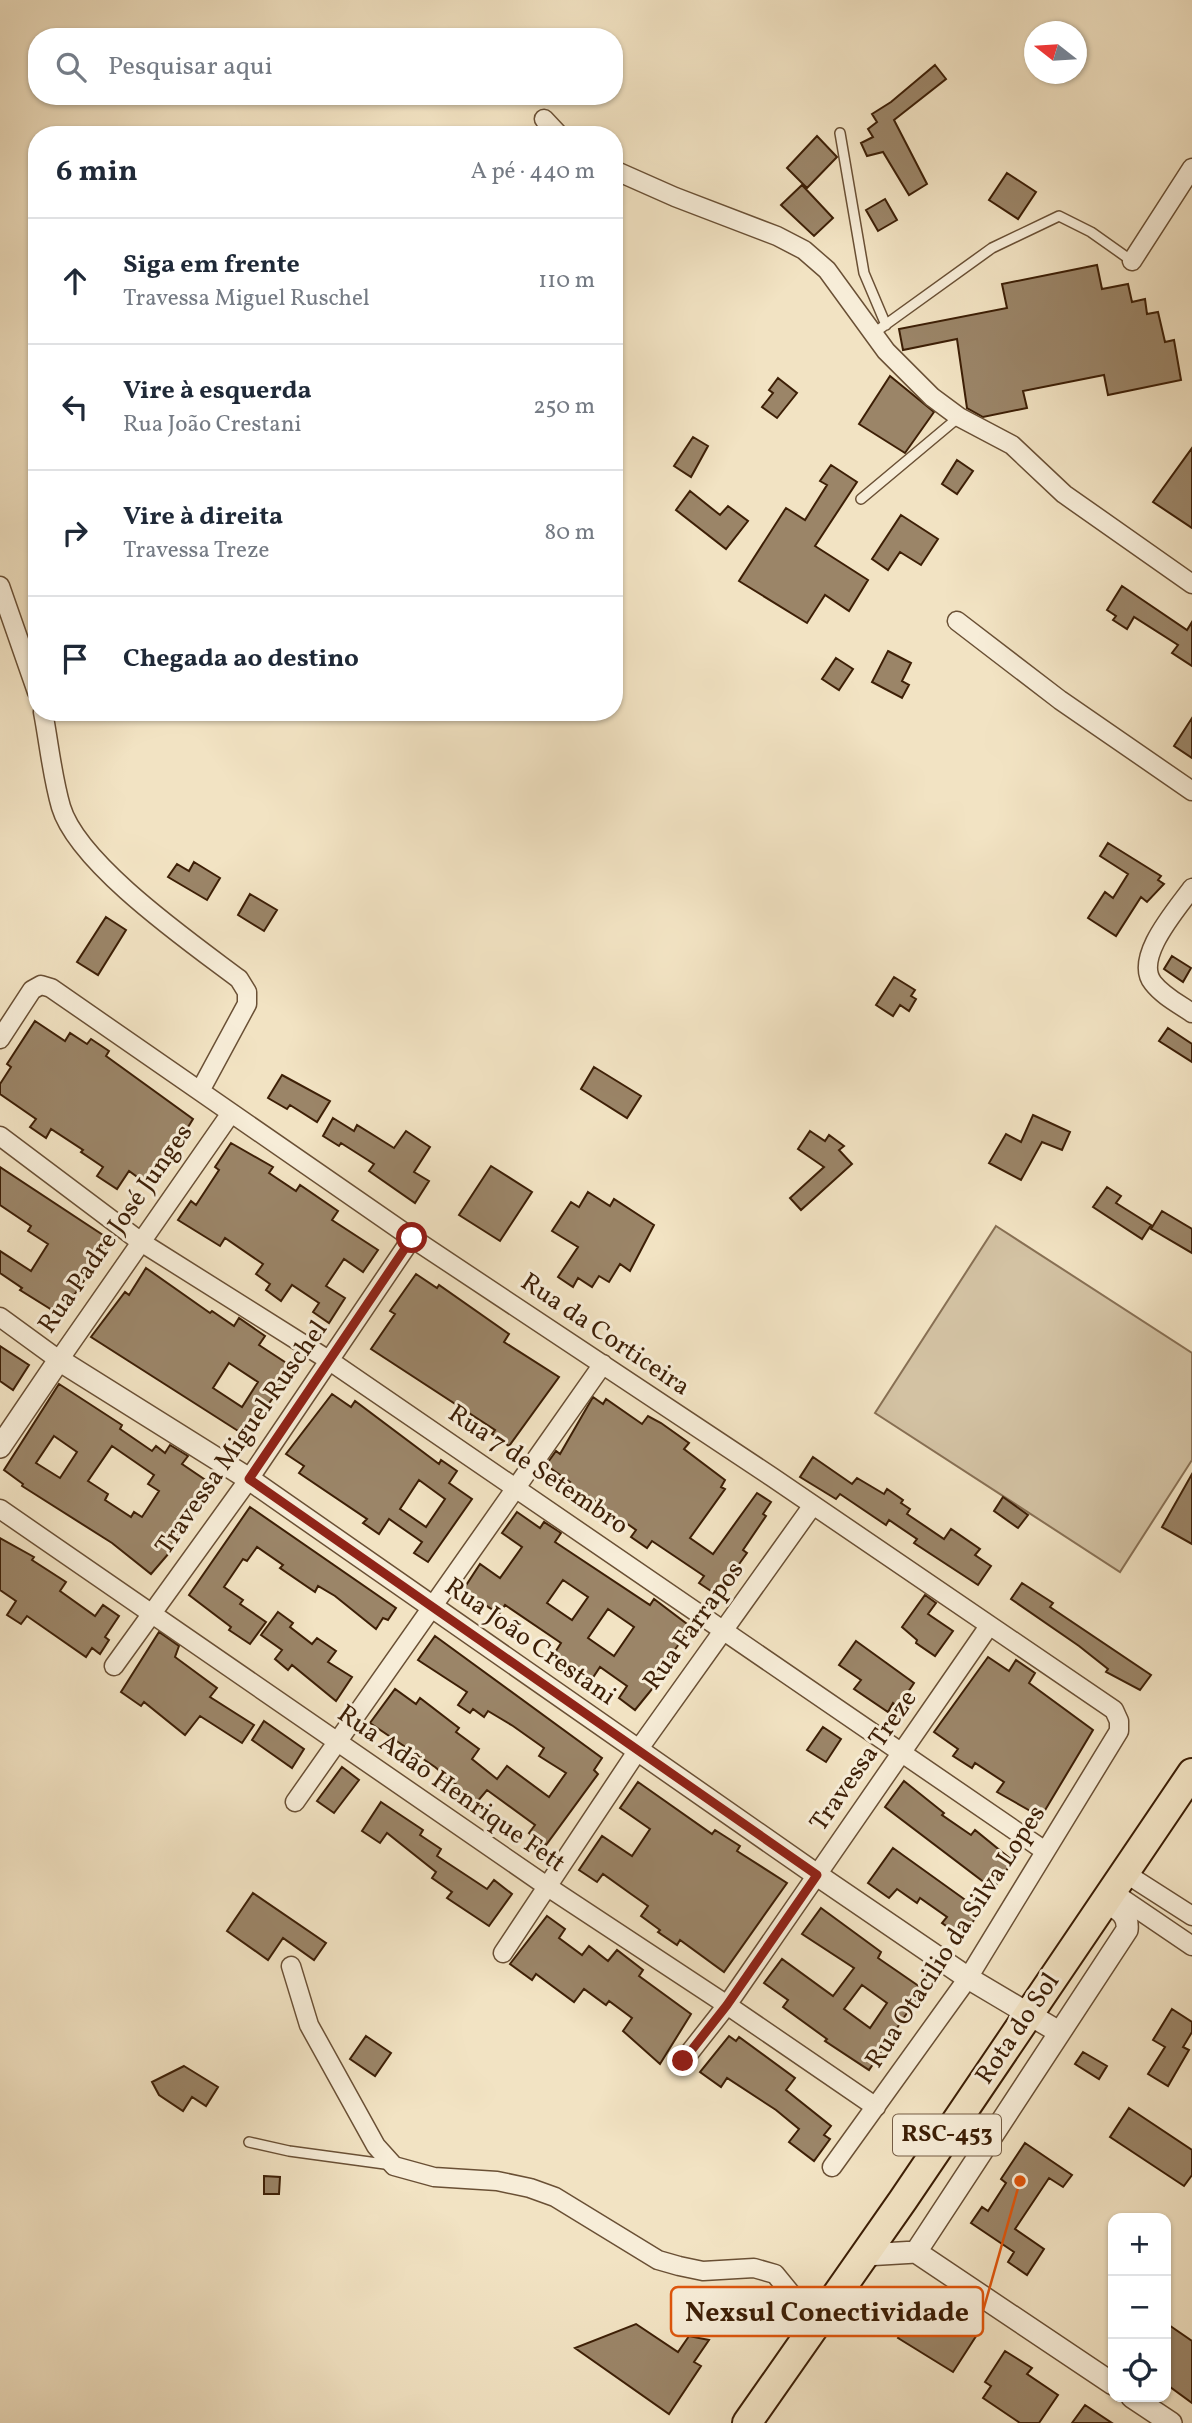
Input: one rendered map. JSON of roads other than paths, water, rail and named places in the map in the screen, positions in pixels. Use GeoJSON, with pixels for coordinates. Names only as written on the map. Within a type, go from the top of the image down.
{"type":"FeatureCollection","features":[{"type":"Feature","properties":{"kind":"highway","name":"Rota do Sol"},"geometry":{"type":"LineString","coordinates":[[747,2423],[1192,1773]]}},
{"type":"Feature","properties":{"kind":"street"},"geometry":{"type":"LineString","coordinates":[[544,120],[550,126]]}},
{"type":"Feature","properties":{"kind":"street"},"geometry":{"type":"LineString","coordinates":[[1132,261],[1192,168]]}},
{"type":"Feature","properties":{"kind":"street"},"geometry":{"type":"LineString","coordinates":[[623,174],[675,198],[777,236],[804,250],[827,270],[880,329],[909,377],[959,417],[1012,445],[1064,494],[1192,584]]}},
{"type":"Feature","properties":{"kind":"street"},"geometry":{"type":"LineString","coordinates":[[0,586],[28,666]]}},
{"type":"Feature","properties":{"kind":"street"},"geometry":{"type":"LineString","coordinates":[[957,621],[1060,700],[1192,792]]}},
{"type":"Feature","properties":{"kind":"street"},"geometry":{"type":"LineString","coordinates":[[45,721],[62,808],[82,847],[161,919],[239,979],[247,992],[247,1004],[200,1091]]}},
{"type":"Feature","properties":{"kind":"street"},"geometry":{"type":"LineString","coordinates":[[1192,888],[1156,939],[1147,964],[1151,981],[1192,1013]]}},
{"type":"Feature","properties":{"kind":"street","name":"Rua da Corticeira"},"geometry":{"type":"LineString","coordinates":[[0,1039],[32,990],[41,985],[51,988],[412,1238],[813,1505],[1114,1710],[1119,1721],[1119,1731]]}},
{"type":"Feature","properties":{"kind":"street","name":"Rua Padre José Junges"},"geometry":{"type":"LineString","coordinates":[[0,1447],[231,1113]]}},
{"type":"Feature","properties":{"kind":"street","name":"Rua 7 de Setembro"},"geometry":{"type":"LineString","coordinates":[[0,1136],[141,1242],[330,1361],[903,1750],[1045,1851]]}},
{"type":"Feature","properties":{"kind":"street","name":"Travessa Miguel Ruschel"},"geometry":{"type":"LineString","coordinates":[[114,1666],[249,1479],[412,1238]]}},
{"type":"Feature","properties":{"kind":"street","name":"Rua João Crestani"},"geometry":{"type":"LineString","coordinates":[[0,1317],[59,1360],[249,1479],[968,1978],[1059,2032]]}},
{"type":"Feature","properties":{"kind":"street"},"geometry":{"type":"LineString","coordinates":[[295,1802],[603,1364]]}},
{"type":"Feature","properties":{"kind":"street","name":"Rua Farrapos"},"geometry":{"type":"LineString","coordinates":[[503,1953],[638,1750],[813,1505]]}},
{"type":"Feature","properties":{"kind":"street","name":"Rua Adão Henrique Fett"},"geometry":{"type":"LineString","coordinates":[[0,1509],[152,1611],[336,1742],[548,1887],[876,2107]]}},
{"type":"Feature","properties":{"kind":"street","name":"Travessa Treze"},"geometry":{"type":"LineString","coordinates":[[683,2061],[727,2005],[989,1626]]}},
{"type":"Feature","properties":{"kind":"street","name":"Rua Otacilio da Silva Lopes"},"geometry":{"type":"LineString","coordinates":[[832,2167],[968,1978],[1119,1731]]}},
{"type":"Feature","properties":{"kind":"street"},"geometry":{"type":"LineString","coordinates":[[1192,1916],[1149,1888],[1113,1888],[1124,1913],[1132,1914],[1192,1946]]}},
{"type":"Feature","properties":{"kind":"street"},"geometry":{"type":"LineString","coordinates":[[916,2252],[1127,1930],[1132,1914],[1149,1888]]}},
{"type":"Feature","properties":{"kind":"street"},"geometry":{"type":"LineString","coordinates":[[290,1966],[309,2025],[376,2146],[394,2166],[433,2177],[497,2181],[530,2188],[555,2197],[658,2260],[679,2266],[703,2271],[754,2268],[775,2274],[816,2324]]}},
{"type":"Feature","properties":{"kind":"street"},"geometry":{"type":"LineString","coordinates":[[864,2255],[916,2252],[1108,2381]]}},
{"type":"Feature","properties":{"kind":"street"},"geometry":{"type":"LineString","coordinates":[[1140,2402],[1171,2423]]}},
{"type":"Feature","properties":{"kind":"lane"},"geometry":{"type":"LineString","coordinates":[[840,133],[864,273],[880,329],[992,248],[1059,216],[1091,232],[1132,261]]}},
{"type":"Feature","properties":{"kind":"lane"},"geometry":{"type":"LineString","coordinates":[[861,499],[959,417]]}},
{"type":"Feature","properties":{"kind":"lane"},"geometry":{"type":"LineString","coordinates":[[249,2142],[289,2151],[394,2166]]}},
{"type":"Feature","properties":{"kind":"place","name":"Nexsul Conectividade"},"geometry":{"type":"Point","coordinates":[1020,2181]}}]}
